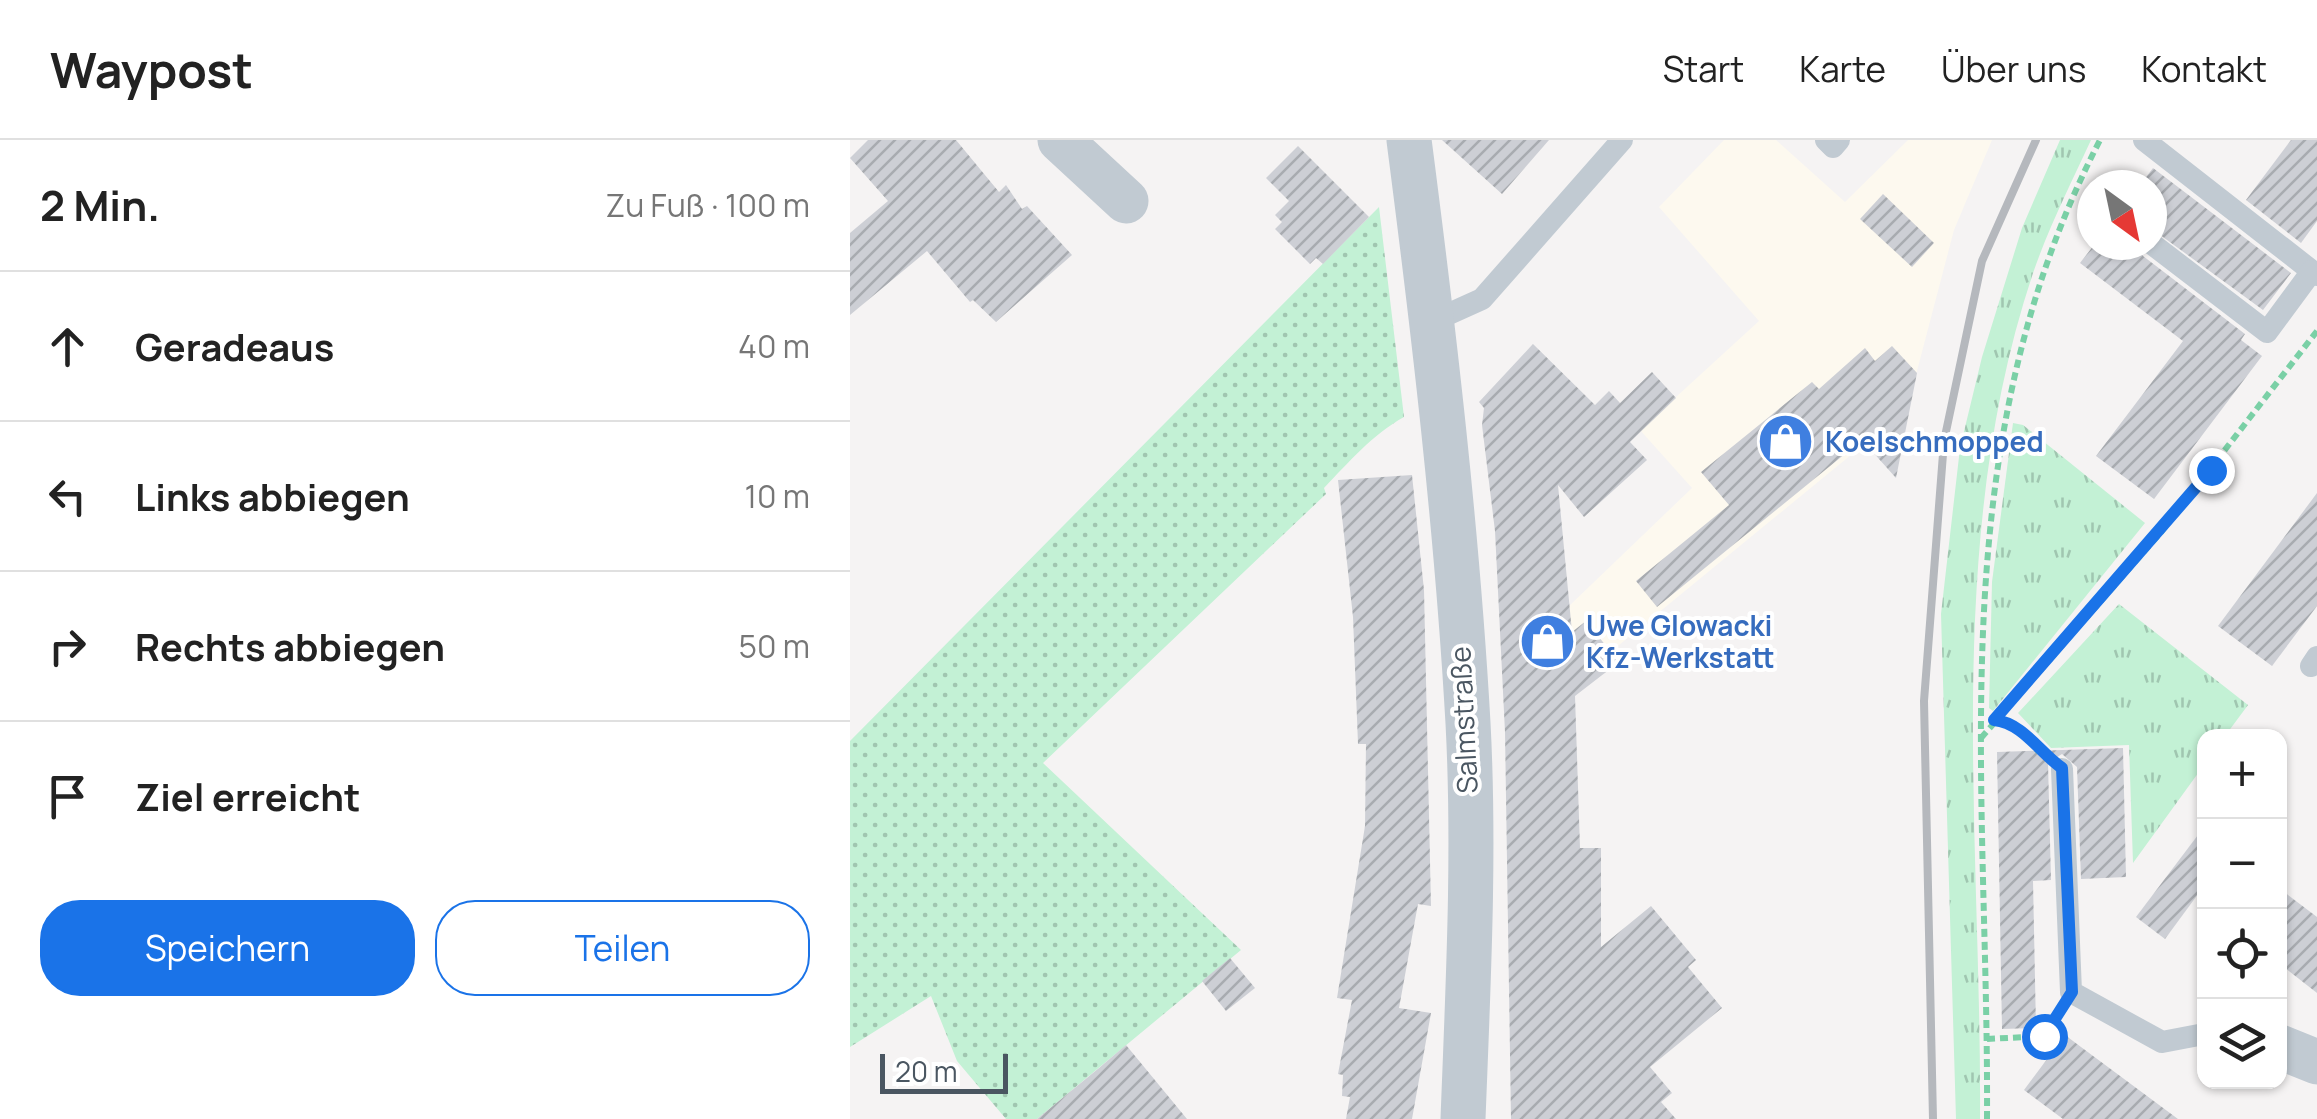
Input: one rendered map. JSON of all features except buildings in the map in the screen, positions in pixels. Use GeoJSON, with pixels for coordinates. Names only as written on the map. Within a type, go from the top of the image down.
{"type":"FeatureCollection","features":[{"type":"Feature","properties":{"kind":"street"},"geometry":{"type":"LineString","coordinates":[[1060,140],[1126,201]]}},
{"type":"Feature","properties":{"kind":"street","name":"Salmstraße"},"geometry":{"type":"LineString","coordinates":[[1408,140],[1431,322],[1468,724],[1469,936],[1463,1119]]}},
{"type":"Feature","properties":{"kind":"street"},"geometry":{"type":"LineString","coordinates":[[2287,1050],[2317,1062]]}},
{"type":"Feature","properties":{"kind":"lane"},"geometry":{"type":"LineString","coordinates":[[1431,322],[1482,299],[1622,140]]}},
{"type":"Feature","properties":{"kind":"lane"},"geometry":{"type":"LineString","coordinates":[[1826,140],[1833,147],[1839,140]]}},
{"type":"Feature","properties":{"kind":"lane"},"geometry":{"type":"LineString","coordinates":[[2144,140],[2314,273],[2267,332],[2167,255]]}},
{"type":"Feature","properties":{"kind":"lane"},"geometry":{"type":"LineString","coordinates":[[2062,768],[2072,992],[2162,1042],[2197,1035]]}},
{"type":"Feature","properties":{"kind":"path"},"geometry":{"type":"LineString","coordinates":[[1986,1119],[1980,740],[1984,604],[2011,377],[2026,323],[2079,180],[2100,140]]}},
{"type":"Feature","properties":{"kind":"path"},"geometry":{"type":"LineString","coordinates":[[1980,740],[2162,530],[2317,331]]}},
{"type":"Feature","properties":{"kind":"path"},"geometry":{"type":"LineString","coordinates":[[1994,720],[2018,728],[2036,750],[2062,768]]}},
{"type":"Feature","properties":{"kind":"path"},"geometry":{"type":"LineString","coordinates":[[1987,1039],[2044,1036],[2072,992]]}},
{"type":"Feature","properties":{"kind":"shaded area"},"geometry":{"type":"Polygon","coordinates":[[[1724,140],[1776,140],[1845,202],[1908,140],[1992,140],[1954,230],[1907,409],[1574,682],[1568,607],[1692,488],[1640,430],[1759,321],[1659,207],[1724,140]]]}},
{"type":"Feature","properties":{"kind":"green space"},"geometry":{"type":"Polygon","coordinates":[[[2060,140],[2091,140],[2033,273],[2005,376],[1987,480],[1977,586],[1973,693],[1980,1119],[1956,1119],[1941,614],[1960,448],[1982,357],[2022,228],[2060,140]]]}},
{"type":"Feature","properties":{"kind":"green space"},"geometry":{"type":"Polygon","coordinates":[[[1379,207],[1404,417],[1361,449],[1324,488],[1326,494],[1043,763],[1241,950],[1037,1119],[1006,1119],[957,1061],[931,996],[850,1047],[850,741],[1379,207]]]}},
{"type":"Feature","properties":{"kind":"green space"},"geometry":{"type":"Polygon","coordinates":[[[2013,423],[2023,425],[2145,523],[1993,711],[1989,708],[1992,582],[2013,423]]]}},
{"type":"Feature","properties":{"kind":"green space"},"geometry":{"type":"Polygon","coordinates":[[[2119,604],[2248,705],[2230,729],[2197,729],[2197,775],[2133,863],[2129,745],[2051,748],[2018,713],[2119,604]]]}},
{"type":"Feature","properties":{"kind":"railway"},"geometry":{"type":"LineString","coordinates":[[1933,1119],[1924,701],[1944,441],[1982,261],[2036,140]]}},
{"type":"Feature","properties":{"kind":"place","name":"Koelschmopped"},"geometry":{"type":"Point","coordinates":[1786,442]}},
{"type":"Feature","properties":{"kind":"place","name":"Uwe Glowacki Kfz-Werkstatt"},"geometry":{"type":"Point","coordinates":[1547,642]}},
{"type":"Feature","properties":{"kind":"route"},"geometry":{"type":"LineString","coordinates":[[2044,1036],[2072,992],[2062,768],[2036,750],[2018,728],[1994,720],[2211,470]]}}]}
